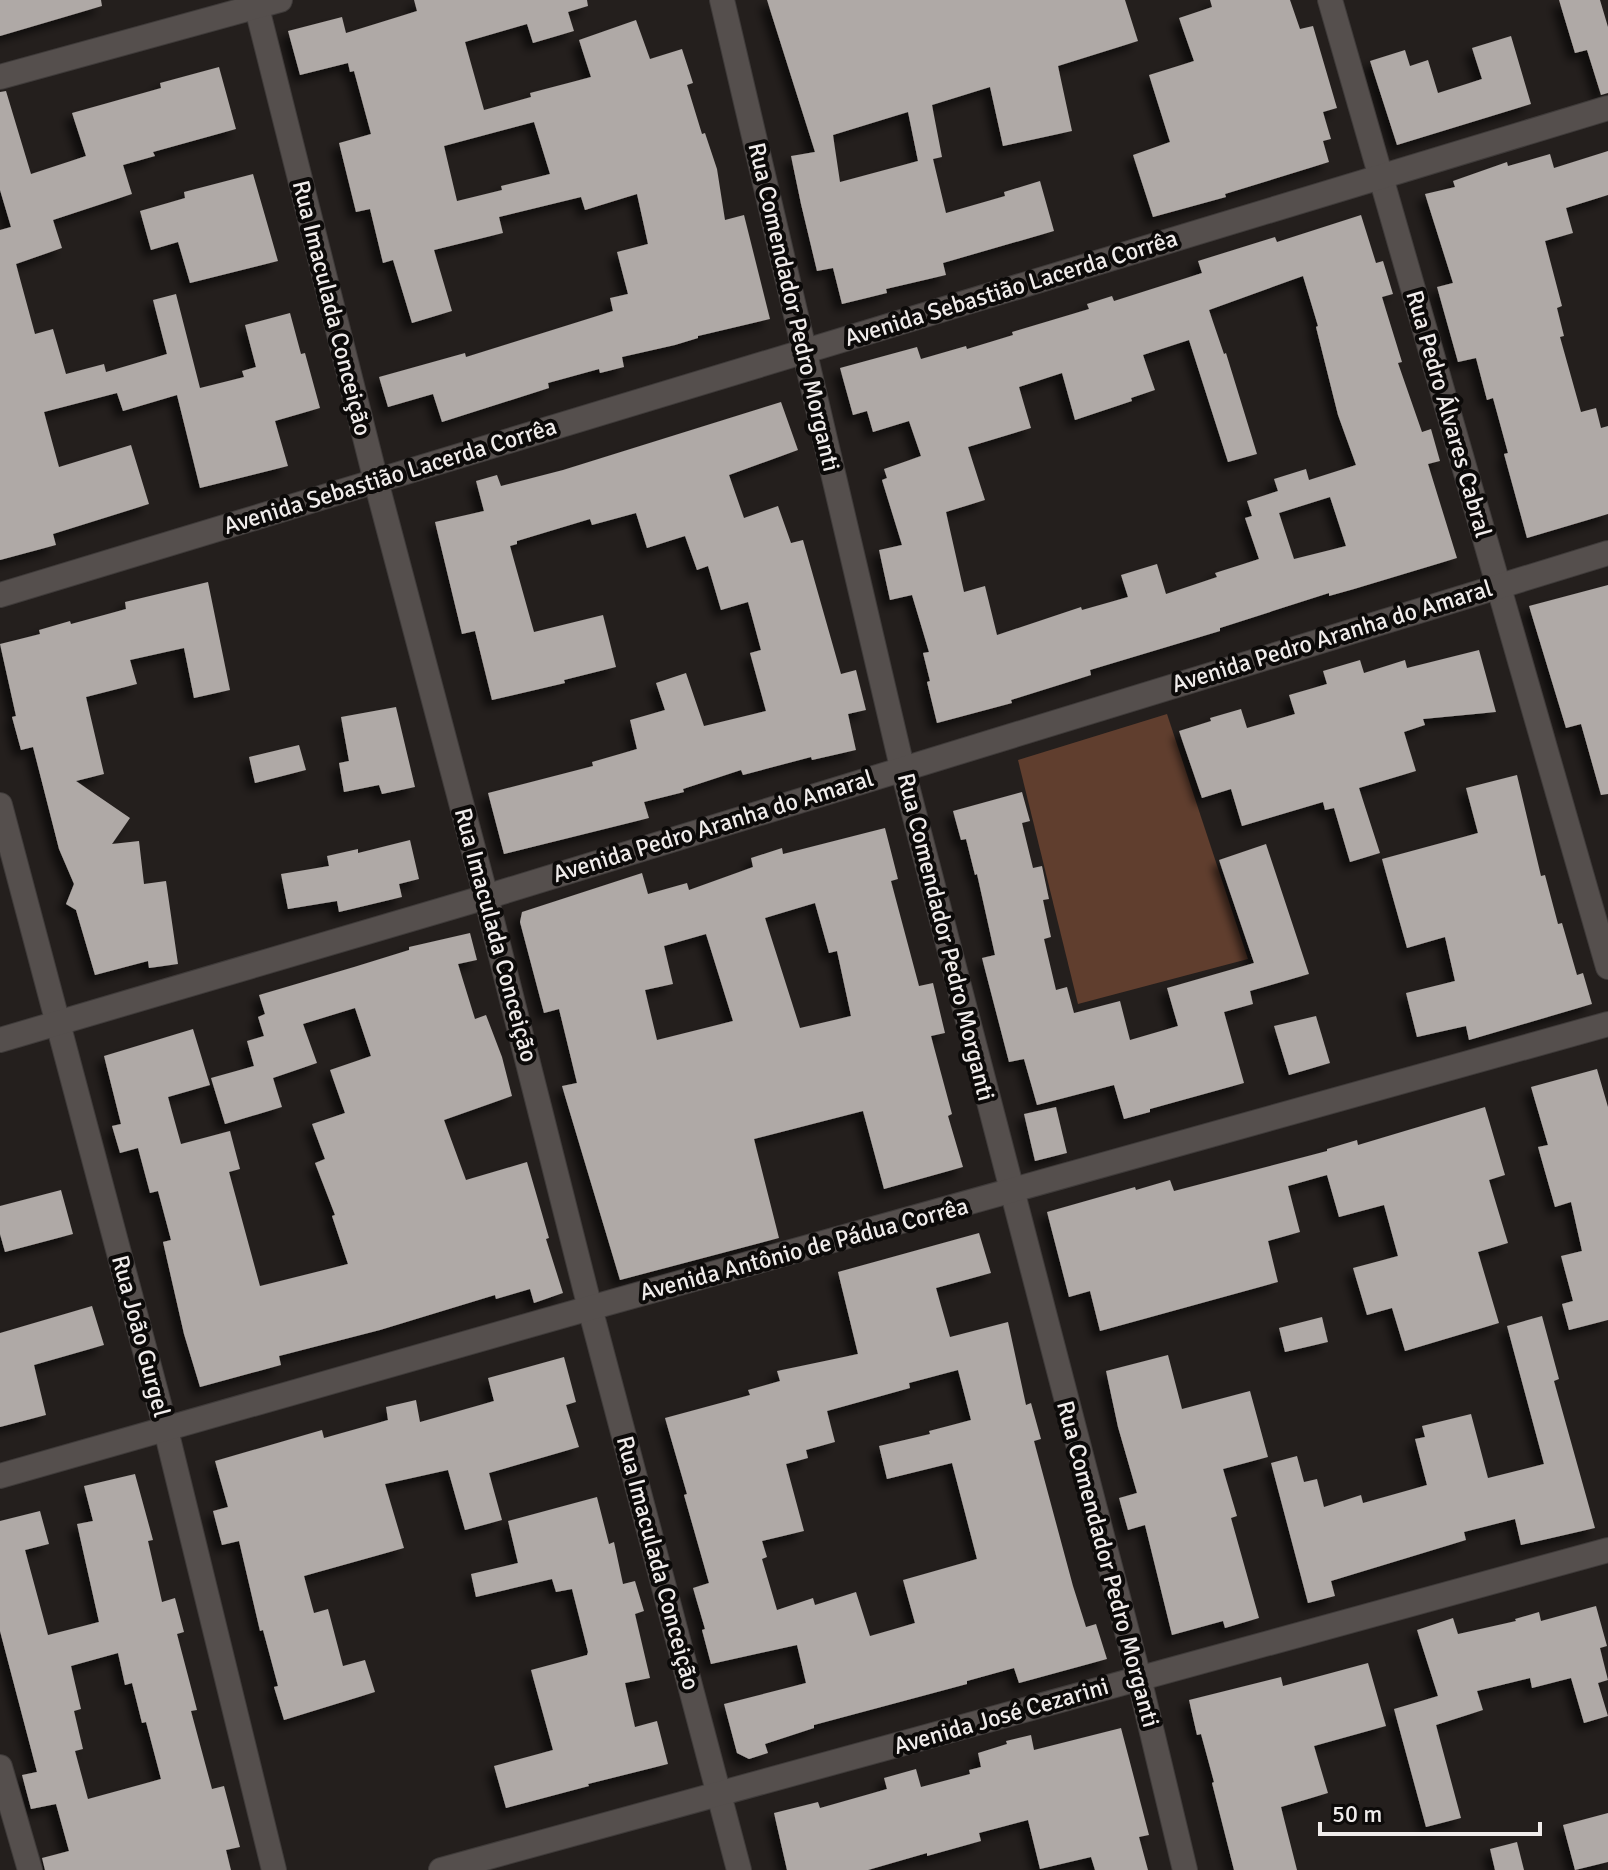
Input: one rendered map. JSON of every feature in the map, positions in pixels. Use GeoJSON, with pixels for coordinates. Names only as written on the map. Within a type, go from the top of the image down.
{"type":"FeatureCollection","features":[{"type":"Feature","properties":{"kind":"street","name":"Rua Comendador Pedro Morganti"},"geometry":{"type":"LineString","coordinates":[[722,0],[902,767],[1139,1678],[1185,1870]]}},
{"type":"Feature","properties":{"kind":"street","name":"Rua Pedro Álvares Cabral"},"geometry":{"type":"LineString","coordinates":[[1330,0],[1608,967]]}},
{"type":"Feature","properties":{"kind":"street"},"geometry":{"type":"LineString","coordinates":[[0,77],[264,2]]}},
{"type":"Feature","properties":{"kind":"street","name":"Rua Imaculada Conceição"},"geometry":{"type":"LineString","coordinates":[[264,2],[376,481],[739,1870]]}},
{"type":"Feature","properties":{"kind":"street","name":"Avenida Sebastião Lacerda Corrêa"},"geometry":{"type":"LineString","coordinates":[[0,595],[1608,108]]}},
{"type":"Feature","properties":{"kind":"street","name":"Avenida Pedro Aranha do Amaral"},"geometry":{"type":"LineString","coordinates":[[0,1040],[486,897],[1608,553]]}},
{"type":"Feature","properties":{"kind":"street","name":"Rua João Gurgel"},"geometry":{"type":"LineString","coordinates":[[0,805],[166,1430],[274,1870]]}},
{"type":"Feature","properties":{"kind":"street","name":"Avenida Antônio de Pádua Corrêa"},"geometry":{"type":"LineString","coordinates":[[0,1476],[1608,1024]]}},
{"type":"Feature","properties":{"kind":"street","name":"Avenida José Cezarini"},"geometry":{"type":"LineString","coordinates":[[441,1870],[1608,1550]]}},
{"type":"Feature","properties":{"kind":"street"},"geometry":{"type":"LineString","coordinates":[[0,1767],[30,1870]]}},
{"type":"Feature","properties":{"kind":"shaded area"},"geometry":{"type":"Polygon","coordinates":[[[1167,714],[1248,959],[1078,1004],[1018,760],[1167,714]]]}},
{"type":"Feature","properties":{"kind":"building"},"geometry":{"type":"Polygon","coordinates":[[[0,0],[101,0],[102,6],[0,36],[0,0]]]}},
{"type":"Feature","properties":{"kind":"building"},"geometry":{"type":"Polygon","coordinates":[[[414,0],[587,0],[588,6],[568,12],[574,31],[533,43],[527,24],[465,42],[484,110],[531,97],[530,93],[591,77],[579,40],[636,20],[650,59],[682,49],[693,83],[687,85],[717,169],[725,220],[744,215],[770,319],[622,357],[624,367],[600,373],[599,369],[548,383],[549,388],[442,422],[433,394],[388,407],[379,377],[465,353],[466,357],[613,311],[610,298],[628,294],[617,252],[648,244],[637,194],[585,210],[581,197],[499,217],[503,233],[434,250],[452,311],[412,323],[393,260],[383,263],[370,209],[356,212],[339,143],[371,134],[354,71],[350,72],[348,63],[300,75],[288,31],[342,17],[346,33],[417,11],[414,0]],[[534,122],[444,146],[457,201],[550,174],[534,122]]]}},
{"type":"Feature","properties":{"kind":"building"},"geometry":{"type":"Polygon","coordinates":[[[767,0],[1125,0],[1138,41],[1058,66],[1072,131],[1003,146],[990,87],[932,105],[942,157],[933,159],[946,213],[1005,196],[1004,192],[1040,181],[1054,231],[943,263],[946,275],[886,289],[887,293],[842,304],[833,268],[817,271],[791,156],[815,152],[767,0]],[[908,112],[833,135],[840,182],[918,161],[908,112]]]}},
{"type":"Feature","properties":{"kind":"building"},"geometry":{"type":"Polygon","coordinates":[[[1210,0],[1290,0],[1300,29],[1313,26],[1337,108],[1323,112],[1331,139],[1323,141],[1329,162],[1225,194],[1226,197],[1153,217],[1133,155],[1170,142],[1149,75],[1194,61],[1179,18],[1212,7],[1210,0]]]}},
{"type":"Feature","properties":{"kind":"building"},"geometry":{"type":"Polygon","coordinates":[[[1559,0],[1600,0],[1608,27],[1608,93],[1601,95],[1587,50],[1575,53],[1559,0]]]}},
{"type":"Feature","properties":{"kind":"building"},"geometry":{"type":"Polygon","coordinates":[[[1511,36],[1531,104],[1397,145],[1370,61],[1405,50],[1410,66],[1428,60],[1438,93],[1482,79],[1472,48],[1511,36]]]}},
{"type":"Feature","properties":{"kind":"building"},"geometry":{"type":"Polygon","coordinates":[[[219,67],[236,129],[153,152],[155,156],[123,165],[132,194],[53,220],[62,248],[16,264],[35,334],[53,329],[66,374],[104,364],[106,372],[167,354],[153,300],[176,294],[200,388],[244,377],[242,371],[256,367],[245,325],[290,313],[320,408],[275,421],[288,466],[200,488],[177,395],[123,411],[117,393],[44,412],[59,467],[131,445],[149,504],[53,534],[56,545],[0,560],[0,230],[11,227],[0,190],[0,92],[6,91],[31,174],[86,156],[72,113],[161,88],[160,83],[219,67]]]}},
{"type":"Feature","properties":{"kind":"building"},"geometry":{"type":"Polygon","coordinates":[[[1608,151],[1608,195],[1566,208],[1573,233],[1545,241],[1562,306],[1557,308],[1564,336],[1560,337],[1581,412],[1596,408],[1601,428],[1608,426],[1608,514],[1527,538],[1504,454],[1508,453],[1493,398],[1487,400],[1476,358],[1458,362],[1437,287],[1453,283],[1425,194],[1455,187],[1453,181],[1507,162],[1508,166],[1550,154],[1554,168],[1608,151]]]}},
{"type":"Feature","properties":{"kind":"building"},"geometry":{"type":"Polygon","coordinates":[[[253,174],[278,261],[190,283],[178,242],[151,250],[140,211],[185,198],[184,192],[253,174]]]}},
{"type":"Feature","properties":{"kind":"building"},"geometry":{"type":"Polygon","coordinates":[[[1361,215],[1376,263],[1383,261],[1393,294],[1382,297],[1402,362],[1398,363],[1422,432],[1431,429],[1440,461],[1428,464],[1457,558],[1329,596],[1329,593],[1220,628],[1220,631],[1090,670],[1091,675],[1011,700],[1012,703],[937,723],[923,653],[929,652],[912,595],[890,600],[879,550],[902,545],[882,480],[887,478],[884,469],[921,456],[909,421],[873,432],[867,411],[853,415],[840,368],[917,347],[921,359],[966,346],[967,349],[1089,309],[1087,304],[1112,296],[1114,301],[1202,273],[1198,261],[1275,237],[1277,242],[1361,215]],[[1303,276],[1209,310],[1226,353],[1257,454],[1228,462],[1189,340],[1143,355],[1155,390],[1075,420],[1062,373],[1019,387],[1031,428],[968,447],[985,500],[946,512],[964,592],[985,586],[997,635],[1081,607],[1082,610],[1128,597],[1121,575],[1157,564],[1166,594],[1259,559],[1245,518],[1252,516],[1247,501],[1278,491],[1274,479],[1306,469],[1309,480],[1356,465],[1338,415],[1303,276]],[[1330,497],[1279,513],[1294,559],[1346,546],[1330,497]]]}},
{"type":"Feature","properties":{"kind":"building"},"geometry":{"type":"Polygon","coordinates":[[[781,402],[798,450],[729,475],[744,518],[778,506],[791,543],[803,540],[841,674],[856,670],[866,710],[848,714],[856,750],[812,760],[811,757],[743,775],[741,770],[683,789],[684,792],[644,802],[649,818],[504,854],[488,793],[593,766],[592,762],[637,749],[630,720],[665,710],[656,683],[686,673],[704,726],[766,711],[750,653],[761,650],[748,602],[721,610],[708,566],[697,570],[685,536],[647,548],[636,513],[592,525],[590,519],[517,541],[517,544],[510,546],[534,632],[603,615],[616,667],[492,700],[475,631],[462,634],[435,522],[484,511],[476,481],[497,475],[501,486],[563,470],[781,402]]]}},
{"type":"Feature","properties":{"kind":"building"},"geometry":{"type":"Polygon","coordinates":[[[208,582],[230,690],[194,698],[184,648],[130,660],[137,684],[86,697],[104,774],[76,781],[130,818],[112,844],[139,841],[144,884],[166,881],[178,964],[149,968],[148,961],[95,975],[76,910],[66,904],[74,884],[59,849],[33,747],[21,750],[12,717],[16,716],[0,644],[40,634],[39,630],[70,621],[71,624],[126,609],[125,602],[208,582]]]}},
{"type":"Feature","properties":{"kind":"building"},"geometry":{"type":"Polygon","coordinates":[[[1608,585],[1608,794],[1601,795],[1581,724],[1566,728],[1529,606],[1608,585]]]}},
{"type":"Feature","properties":{"kind":"building"},"geometry":{"type":"Polygon","coordinates":[[[1479,650],[1496,712],[1423,719],[1425,725],[1404,732],[1416,771],[1359,788],[1380,853],[1350,862],[1334,808],[1325,810],[1323,802],[1242,826],[1231,789],[1202,798],[1179,731],[1241,709],[1247,728],[1295,714],[1289,695],[1327,684],[1323,671],[1360,660],[1364,673],[1405,660],[1407,668],[1479,650]]]}},
{"type":"Feature","properties":{"kind":"building"},"geometry":{"type":"Polygon","coordinates":[[[396,707],[415,787],[382,794],[379,785],[344,792],[339,763],[349,761],[341,717],[396,707]]]}},
{"type":"Feature","properties":{"kind":"building"},"geometry":{"type":"Polygon","coordinates":[[[299,745],[306,770],[255,783],[249,757],[299,745]]]}},
{"type":"Feature","properties":{"kind":"building"},"geometry":{"type":"Polygon","coordinates":[[[1517,775],[1541,876],[1545,875],[1558,924],[1562,923],[1577,975],[1583,973],[1592,1004],[1469,1040],[1466,1026],[1417,1037],[1406,993],[1455,981],[1445,937],[1407,948],[1382,859],[1478,833],[1466,788],[1517,775]]]}},
{"type":"Feature","properties":{"kind":"building"},"geometry":{"type":"Polygon","coordinates":[[[1022,792],[1030,821],[1022,823],[1033,868],[1042,866],[1049,899],[1043,900],[1051,937],[1044,939],[1056,990],[1067,987],[1074,1013],[1120,1001],[1130,1040],[1178,1026],[1167,988],[1254,963],[1219,860],[1266,844],[1309,974],[1250,991],[1253,1004],[1224,1012],[1244,1083],[1124,1119],[1114,1085],[1037,1105],[1024,1059],[1009,1062],[982,958],[995,955],[977,874],[966,839],[961,840],[953,811],[1022,792]]]}},
{"type":"Feature","properties":{"kind":"building"},"geometry":{"type":"Polygon","coordinates":[[[885,828],[898,879],[891,881],[919,986],[933,983],[945,1033],[931,1036],[952,1114],[948,1116],[963,1167],[884,1189],[863,1111],[754,1139],[779,1238],[620,1280],[562,1086],[577,1083],[559,1009],[544,1013],[520,922],[522,912],[642,873],[648,894],[687,883],[689,890],[753,867],[751,858],[782,848],[783,854],[885,828]],[[815,903],[765,918],[800,1028],[851,1016],[837,951],[829,953],[815,903]],[[706,934],[664,946],[673,984],[645,990],[657,1040],[733,1021],[706,934]]]}},
{"type":"Feature","properties":{"kind":"building"},"geometry":{"type":"Polygon","coordinates":[[[410,840],[419,879],[399,884],[402,897],[339,912],[337,901],[288,909],[281,874],[329,866],[327,856],[358,849],[358,853],[410,840]]]}},
{"type":"Feature","properties":{"kind":"building"},"geometry":{"type":"Polygon","coordinates":[[[470,933],[477,960],[458,964],[475,1019],[486,1015],[512,1096],[444,1120],[466,1180],[527,1162],[563,1293],[534,1303],[530,1289],[496,1299],[495,1295],[380,1330],[279,1356],[281,1365],[200,1387],[163,1242],[171,1240],[158,1191],[150,1193],[138,1148],[120,1153],[112,1126],[121,1124],[104,1056],[193,1029],[210,1085],[168,1097],[181,1144],[230,1131],[240,1169],[229,1172],[260,1286],[348,1264],[332,1216],[335,1215],[315,1163],[325,1159],[312,1124],[345,1113],[330,1070],[371,1056],[355,1008],[303,1024],[317,1063],[273,1078],[282,1107],[225,1124],[211,1078],[254,1066],[247,1041],[264,1036],[258,1017],[265,1014],[259,995],[409,950],[409,947],[470,933]]]}},
{"type":"Feature","properties":{"kind":"building"},"geometry":{"type":"Polygon","coordinates":[[[1316,1016],[1330,1063],[1289,1075],[1274,1026],[1316,1016]]]}},
{"type":"Feature","properties":{"kind":"building"},"geometry":{"type":"Polygon","coordinates":[[[1597,1069],[1608,1107],[1608,1320],[1569,1330],[1562,1304],[1573,1301],[1561,1256],[1582,1251],[1571,1202],[1555,1207],[1538,1147],[1548,1145],[1531,1087],[1597,1069]]]}},
{"type":"Feature","properties":{"kind":"building"},"geometry":{"type":"Polygon","coordinates":[[[1056,1107],[1067,1153],[1035,1161],[1024,1114],[1056,1107]]]}},
{"type":"Feature","properties":{"kind":"building"},"geometry":{"type":"Polygon","coordinates":[[[1485,1107],[1505,1175],[1489,1180],[1508,1243],[1478,1252],[1499,1323],[1405,1351],[1392,1308],[1367,1315],[1353,1268],[1398,1256],[1384,1205],[1339,1217],[1327,1175],[1288,1186],[1300,1232],[1268,1241],[1278,1282],[1100,1331],[1090,1291],[1069,1297],[1047,1212],[1170,1180],[1174,1191],[1327,1151],[1357,1140],[1358,1145],[1485,1107]]]}},
{"type":"Feature","properties":{"kind":"building"},"geometry":{"type":"Polygon","coordinates":[[[61,1190],[73,1234],[5,1252],[0,1234],[0,1206],[61,1190]]]}},
{"type":"Feature","properties":{"kind":"building"},"geometry":{"type":"Polygon","coordinates":[[[979,1233],[991,1273],[936,1288],[950,1337],[1008,1322],[1026,1405],[1031,1403],[1041,1439],[1034,1441],[1073,1586],[1086,1627],[1096,1624],[1107,1659],[1019,1683],[1014,1668],[967,1681],[967,1684],[814,1725],[814,1728],[765,1744],[768,1753],[749,1759],[737,1753],[724,1704],[806,1683],[797,1645],[711,1664],[693,1588],[709,1583],[665,1418],[750,1395],[748,1390],[780,1381],[777,1371],[858,1354],[838,1272],[979,1233]],[[958,1370],[909,1383],[910,1388],[827,1411],[835,1442],[806,1450],[808,1458],[786,1464],[804,1531],[762,1541],[767,1557],[762,1559],[777,1610],[813,1598],[815,1605],[856,1592],[870,1636],[915,1623],[903,1580],[977,1559],[952,1463],[887,1479],[879,1446],[971,1420],[958,1370]]]}},
{"type":"Feature","properties":{"kind":"building"},"geometry":{"type":"Polygon","coordinates":[[[92,1306],[104,1345],[34,1365],[46,1415],[0,1427],[0,1333],[92,1306]]]}},
{"type":"Feature","properties":{"kind":"building"},"geometry":{"type":"Polygon","coordinates":[[[1542,1316],[1559,1379],[1554,1381],[1595,1528],[1521,1545],[1515,1519],[1464,1532],[1466,1540],[1331,1581],[1335,1596],[1308,1603],[1271,1463],[1297,1456],[1304,1482],[1317,1479],[1324,1507],[1361,1495],[1363,1503],[1427,1485],[1415,1439],[1425,1437],[1422,1426],[1471,1414],[1488,1478],[1544,1464],[1507,1326],[1542,1316]]]}},
{"type":"Feature","properties":{"kind":"building"},"geometry":{"type":"Polygon","coordinates":[[[1322,1317],[1328,1342],[1285,1352],[1279,1328],[1322,1317]]]}},
{"type":"Feature","properties":{"kind":"building"},"geometry":{"type":"Polygon","coordinates":[[[1168,1355],[1182,1409],[1250,1391],[1268,1457],[1223,1469],[1237,1516],[1231,1518],[1259,1618],[1225,1628],[1223,1621],[1172,1635],[1145,1525],[1128,1530],[1119,1498],[1137,1493],[1106,1371],[1168,1355]]]}},
{"type":"Feature","properties":{"kind":"building"},"geometry":{"type":"Polygon","coordinates":[[[564,1357],[576,1402],[566,1405],[579,1447],[489,1473],[502,1520],[465,1530],[448,1470],[385,1484],[404,1548],[304,1576],[314,1613],[328,1609],[343,1666],[365,1660],[375,1692],[284,1720],[274,1687],[278,1686],[263,1630],[260,1631],[239,1541],[222,1545],[213,1511],[228,1507],[215,1461],[322,1430],[324,1438],[388,1420],[386,1407],[416,1400],[420,1422],[494,1401],[488,1378],[564,1357]]]}},
{"type":"Feature","properties":{"kind":"building"},"geometry":{"type":"Polygon","coordinates":[[[135,1474],[153,1540],[148,1541],[162,1602],[175,1598],[184,1632],[177,1634],[197,1710],[191,1711],[212,1789],[224,1786],[240,1847],[226,1850],[231,1870],[45,1870],[42,1858],[69,1851],[56,1804],[31,1809],[22,1775],[37,1772],[0,1631],[0,1521],[40,1511],[49,1544],[25,1550],[48,1635],[99,1622],[77,1524],[93,1521],[84,1486],[135,1474]],[[118,1653],[71,1666],[81,1709],[74,1711],[83,1749],[75,1751],[88,1799],[161,1779],[132,1683],[125,1685],[118,1653]]]}},
{"type":"Feature","properties":{"kind":"building"},"geometry":{"type":"Polygon","coordinates":[[[597,1497],[609,1544],[614,1542],[623,1584],[635,1581],[644,1611],[635,1614],[650,1678],[625,1683],[635,1727],[657,1721],[668,1764],[506,1808],[494,1766],[553,1750],[531,1670],[587,1655],[588,1652],[572,1589],[556,1592],[552,1579],[476,1597],[471,1574],[518,1563],[508,1521],[597,1497]]]}},
{"type":"Feature","properties":{"kind":"building"},"geometry":{"type":"Polygon","coordinates":[[[1596,1606],[1607,1646],[1600,1648],[1608,1680],[1598,1683],[1608,1716],[1584,1723],[1571,1678],[1532,1688],[1530,1678],[1477,1691],[1483,1710],[1436,1725],[1461,1818],[1426,1827],[1394,1709],[1438,1696],[1417,1630],[1453,1618],[1458,1634],[1516,1621],[1539,1612],[1541,1621],[1596,1606]]]}},
{"type":"Feature","properties":{"kind":"building"},"geometry":{"type":"Polygon","coordinates":[[[1368,1663],[1386,1726],[1314,1746],[1328,1793],[1281,1807],[1297,1870],[1234,1870],[1214,1782],[1201,1734],[1197,1735],[1189,1700],[1281,1677],[1283,1686],[1368,1663]]]}},
{"type":"Feature","properties":{"kind":"building"},"geometry":{"type":"Polygon","coordinates":[[[1121,1728],[1149,1835],[1139,1837],[1148,1870],[1095,1870],[1091,1857],[1040,1869],[1028,1820],[979,1833],[981,1841],[868,1870],[787,1870],[774,1813],[818,1802],[820,1808],[887,1789],[884,1778],[916,1769],[921,1787],[970,1774],[969,1770],[981,1767],[978,1753],[1007,1744],[1006,1741],[1031,1735],[1034,1750],[1121,1728]]]}},
{"type":"Feature","properties":{"kind":"building"},"geometry":{"type":"Polygon","coordinates":[[[1608,1813],[1608,1862],[1575,1870],[1563,1825],[1608,1813]]]}},
{"type":"Feature","properties":{"kind":"building"},"geometry":{"type":"Polygon","coordinates":[[[1517,1842],[1524,1870],[1495,1870],[1490,1849],[1517,1842]]]}}]}
